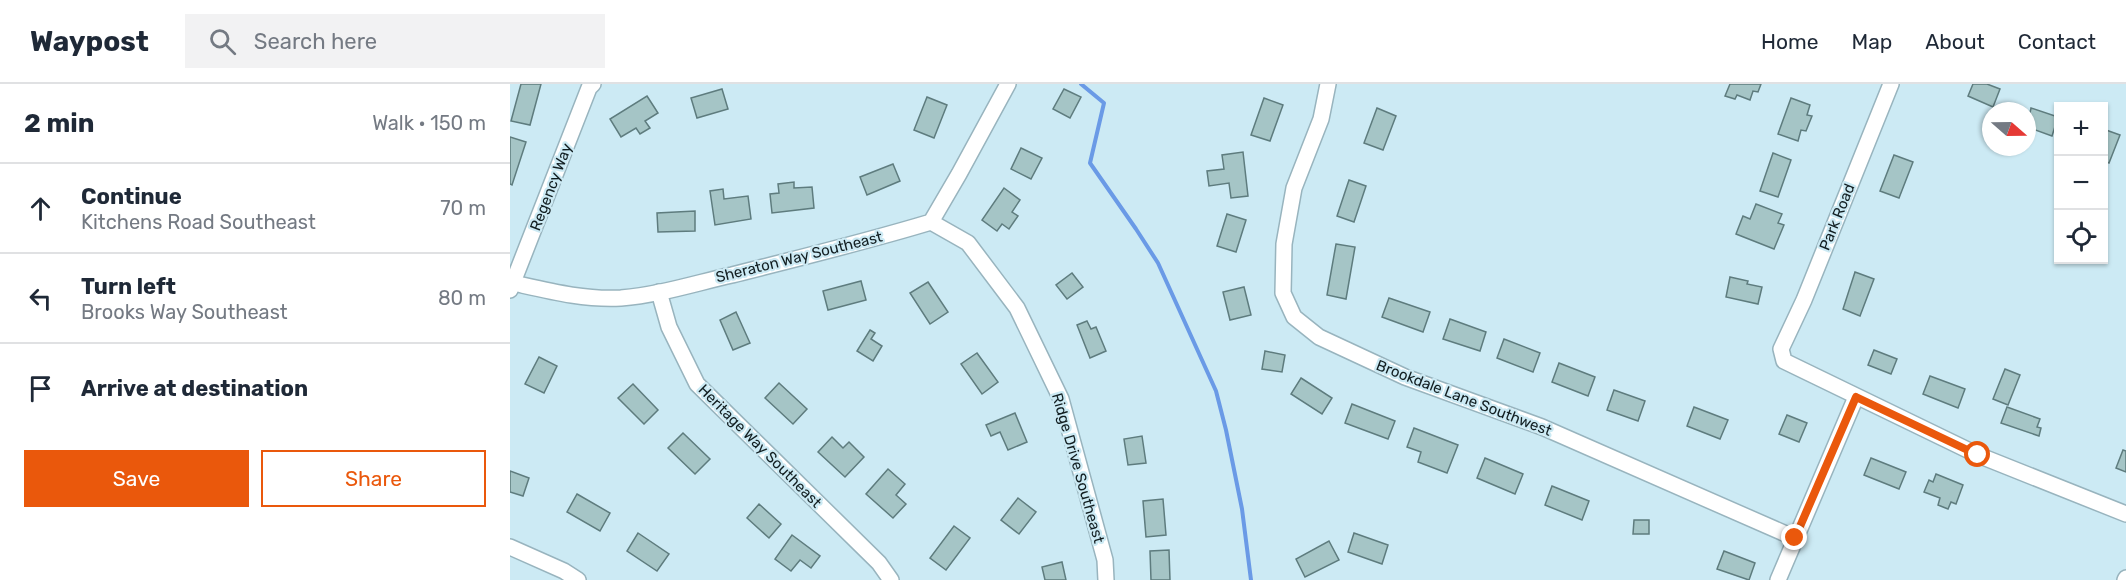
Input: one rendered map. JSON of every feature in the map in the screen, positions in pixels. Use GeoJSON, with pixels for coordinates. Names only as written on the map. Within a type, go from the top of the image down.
{"type":"FeatureCollection","features":[{"type":"Feature","properties":{"kind":"street","name":"Regency Way"},"geometry":{"type":"LineString","coordinates":[[512,287],[589,88],[593,84]]}},
{"type":"Feature","properties":{"kind":"street","name":"Brookdale Lane Southwest"},"geometry":{"type":"LineString","coordinates":[[1328,84],[1321,119],[1294,188],[1284,244],[1283,293],[1294,317],[1319,337],[1405,377],[1542,427],[1795,538]]}},
{"type":"Feature","properties":{"kind":"street","name":"Park Road"},"geometry":{"type":"LineString","coordinates":[[1856,397],[1784,360],[1781,349],[1804,300],[1891,84]]}},
{"type":"Feature","properties":{"kind":"street"},"geometry":{"type":"LineString","coordinates":[[931,222],[960,174],[1007,85]]}},
{"type":"Feature","properties":{"kind":"street","name":"Sheraton Way Southeast"},"geometry":{"type":"LineString","coordinates":[[512,287],[584,297],[620,298],[659,292],[855,245],[931,222]]}},
{"type":"Feature","properties":{"kind":"street","name":"Ridge Drive Southeast"},"geometry":{"type":"LineString","coordinates":[[931,222],[968,243],[1022,318],[1061,399],[1105,560],[1106,580]]}},
{"type":"Feature","properties":{"kind":"street","name":"Heritage Way Southeast"},"geometry":{"type":"LineString","coordinates":[[659,292],[669,327],[697,384],[879,563],[891,580]]}},
{"type":"Feature","properties":{"kind":"street"},"geometry":{"type":"LineString","coordinates":[[1778,580],[1856,397],[1978,455],[2126,514]]}},
{"type":"Feature","properties":{"kind":"street"},"geometry":{"type":"LineString","coordinates":[[510,547],[564,571],[578,580]]}},
{"type":"Feature","properties":{"kind":"building"},"geometry":{"type":"Polygon","coordinates":[[[521,84],[541,84],[530,125],[511,121],[521,84]]]}},
{"type":"Feature","properties":{"kind":"building"},"geometry":{"type":"Polygon","coordinates":[[[1730,84],[1761,84],[1758,92],[1753,91],[1750,100],[1737,95],[1735,99],[1725,96],[1730,84]]]}},
{"type":"Feature","properties":{"kind":"building"},"geometry":{"type":"Polygon","coordinates":[[[1973,84],[1987,84],[2000,89],[1995,102],[1982,102],[1968,96],[1973,84]]]}},
{"type":"Feature","properties":{"kind":"building"},"geometry":{"type":"Polygon","coordinates":[[[722,89],[728,109],[697,118],[691,98],[722,89]]]}},
{"type":"Feature","properties":{"kind":"building"},"geometry":{"type":"Polygon","coordinates":[[[1064,89],[1081,97],[1070,118],[1053,109],[1064,89]]]}},
{"type":"Feature","properties":{"kind":"building"},"geometry":{"type":"Polygon","coordinates":[[[647,96],[658,113],[645,121],[650,128],[640,134],[636,128],[621,137],[610,119],[647,96]]]}},
{"type":"Feature","properties":{"kind":"building"},"geometry":{"type":"Polygon","coordinates":[[[927,97],[947,105],[934,138],[914,130],[927,97]]]}},
{"type":"Feature","properties":{"kind":"building"},"geometry":{"type":"Polygon","coordinates":[[[1264,98],[1283,105],[1270,141],[1251,135],[1264,98]]]}},
{"type":"Feature","properties":{"kind":"building"},"geometry":{"type":"Polygon","coordinates":[[[1791,98],[1810,105],[1807,115],[1812,116],[1806,131],[1801,130],[1798,141],[1778,134],[1791,98]]]}},
{"type":"Feature","properties":{"kind":"building"},"geometry":{"type":"Polygon","coordinates":[[[1377,108],[1396,116],[1383,150],[1364,143],[1377,108]]]}},
{"type":"Feature","properties":{"kind":"building"},"geometry":{"type":"Polygon","coordinates":[[[2036,110],[2054,116],[2052,136],[2036,130],[2036,110]]]}},
{"type":"Feature","properties":{"kind":"building"},"geometry":{"type":"Polygon","coordinates":[[[2108,131],[2120,135],[2108,163],[2108,131]]]}},
{"type":"Feature","properties":{"kind":"building"},"geometry":{"type":"Polygon","coordinates":[[[510,137],[526,142],[512,185],[510,184],[510,137]]]}},
{"type":"Feature","properties":{"kind":"building"},"geometry":{"type":"Polygon","coordinates":[[[1021,148],[1042,158],[1031,179],[1011,169],[1021,148]]]}},
{"type":"Feature","properties":{"kind":"building"},"geometry":{"type":"Polygon","coordinates":[[[1243,152],[1248,196],[1231,198],[1229,183],[1209,186],[1207,171],[1224,169],[1222,155],[1243,152]]]}},
{"type":"Feature","properties":{"kind":"building"},"geometry":{"type":"Polygon","coordinates":[[[1773,153],[1791,160],[1778,197],[1760,191],[1773,153]]]}},
{"type":"Feature","properties":{"kind":"building"},"geometry":{"type":"Polygon","coordinates":[[[1894,155],[1913,162],[1899,198],[1880,191],[1894,155]]]}},
{"type":"Feature","properties":{"kind":"building"},"geometry":{"type":"Polygon","coordinates":[[[893,164],[900,181],[867,195],[860,177],[893,164]]]}},
{"type":"Feature","properties":{"kind":"building"},"geometry":{"type":"Polygon","coordinates":[[[1349,180],[1366,186],[1354,222],[1337,216],[1349,180]]]}},
{"type":"Feature","properties":{"kind":"building"},"geometry":{"type":"Polygon","coordinates":[[[794,182],[794,188],[812,187],[814,208],[772,213],[770,194],[779,193],[778,184],[794,182]]]}},
{"type":"Feature","properties":{"kind":"building"},"geometry":{"type":"Polygon","coordinates":[[[1004,188],[1020,200],[1012,212],[1018,216],[1009,229],[1002,224],[997,231],[982,220],[1004,188]]]}},
{"type":"Feature","properties":{"kind":"building"},"geometry":{"type":"Polygon","coordinates":[[[723,189],[724,199],[748,196],[751,219],[715,225],[710,191],[723,189]]]}},
{"type":"Feature","properties":{"kind":"building"},"geometry":{"type":"Polygon","coordinates":[[[1756,204],[1782,214],[1778,223],[1784,225],[1774,249],[1736,234],[1743,216],[1750,219],[1756,204]]]}},
{"type":"Feature","properties":{"kind":"building"},"geometry":{"type":"Polygon","coordinates":[[[695,211],[695,231],[658,232],[657,213],[695,211]]]}},
{"type":"Feature","properties":{"kind":"building"},"geometry":{"type":"Polygon","coordinates":[[[1227,214],[1246,220],[1236,252],[1217,246],[1227,214]]]}},
{"type":"Feature","properties":{"kind":"building"},"geometry":{"type":"Polygon","coordinates":[[[1336,244],[1355,247],[1346,299],[1327,295],[1336,244]]]}},
{"type":"Feature","properties":{"kind":"building"},"geometry":{"type":"Polygon","coordinates":[[[1855,272],[1874,279],[1860,316],[1843,309],[1855,272]]]}},
{"type":"Feature","properties":{"kind":"building"},"geometry":{"type":"Polygon","coordinates":[[[1072,273],[1083,287],[1067,299],[1056,285],[1072,273]]]}},
{"type":"Feature","properties":{"kind":"building"},"geometry":{"type":"Polygon","coordinates":[[[1730,277],[1762,287],[1758,304],[1726,297],[1730,277]]]}},
{"type":"Feature","properties":{"kind":"building"},"geometry":{"type":"Polygon","coordinates":[[[861,281],[866,300],[828,310],[823,291],[861,281]]]}},
{"type":"Feature","properties":{"kind":"building"},"geometry":{"type":"Polygon","coordinates":[[[928,282],[948,312],[930,324],[910,293],[928,282]]]}},
{"type":"Feature","properties":{"kind":"building"},"geometry":{"type":"Polygon","coordinates":[[[1244,287],[1251,315],[1230,320],[1223,292],[1244,287]]]}},
{"type":"Feature","properties":{"kind":"building"},"geometry":{"type":"Polygon","coordinates":[[[1389,298],[1430,312],[1423,332],[1382,317],[1389,298]]]}},
{"type":"Feature","properties":{"kind":"building"},"geometry":{"type":"Polygon","coordinates":[[[736,312],[750,343],[733,350],[720,320],[736,312]]]}},
{"type":"Feature","properties":{"kind":"building"},"geometry":{"type":"Polygon","coordinates":[[[1450,319],[1486,332],[1480,351],[1443,339],[1450,319]]]}},
{"type":"Feature","properties":{"kind":"building"},"geometry":{"type":"Polygon","coordinates":[[[1087,321],[1091,329],[1096,327],[1106,351],[1090,358],[1077,325],[1087,321]]]}},
{"type":"Feature","properties":{"kind":"building"},"geometry":{"type":"Polygon","coordinates":[[[870,330],[875,333],[871,339],[882,346],[873,361],[857,351],[870,330]]]}},
{"type":"Feature","properties":{"kind":"building"},"geometry":{"type":"Polygon","coordinates":[[[1504,339],[1540,353],[1533,372],[1497,358],[1504,339]]]}},
{"type":"Feature","properties":{"kind":"building"},"geometry":{"type":"Polygon","coordinates":[[[1874,350],[1897,359],[1891,374],[1868,365],[1874,350]]]}},
{"type":"Feature","properties":{"kind":"building"},"geometry":{"type":"Polygon","coordinates":[[[1265,351],[1285,355],[1282,372],[1262,369],[1265,351]]]}},
{"type":"Feature","properties":{"kind":"building"},"geometry":{"type":"Polygon","coordinates":[[[977,353],[998,382],[982,394],[961,364],[977,353]]]}},
{"type":"Feature","properties":{"kind":"building"},"geometry":{"type":"Polygon","coordinates":[[[539,357],[557,366],[544,393],[525,384],[539,357]]]}},
{"type":"Feature","properties":{"kind":"building"},"geometry":{"type":"Polygon","coordinates":[[[1559,363],[1595,377],[1588,396],[1552,382],[1559,363]]]}},
{"type":"Feature","properties":{"kind":"building"},"geometry":{"type":"Polygon","coordinates":[[[2005,369],[2020,375],[2008,405],[1993,399],[2005,369]]]}},
{"type":"Feature","properties":{"kind":"building"},"geometry":{"type":"Polygon","coordinates":[[[1930,376],[1965,389],[1958,408],[1923,394],[1930,376]]]}},
{"type":"Feature","properties":{"kind":"building"},"geometry":{"type":"Polygon","coordinates":[[[1301,378],[1332,398],[1322,414],[1291,394],[1301,378]]]}},
{"type":"Feature","properties":{"kind":"building"},"geometry":{"type":"Polygon","coordinates":[[[779,383],[807,409],[793,424],[765,398],[779,383]]]}},
{"type":"Feature","properties":{"kind":"building"},"geometry":{"type":"Polygon","coordinates":[[[633,384],[658,410],[644,424],[618,398],[633,384]]]}},
{"type":"Feature","properties":{"kind":"building"},"geometry":{"type":"Polygon","coordinates":[[[1614,390],[1645,401],[1638,421],[1607,410],[1614,390]]]}},
{"type":"Feature","properties":{"kind":"building"},"geometry":{"type":"Polygon","coordinates":[[[1352,404],[1395,421],[1388,439],[1345,423],[1352,404]]]}},
{"type":"Feature","properties":{"kind":"building"},"geometry":{"type":"Polygon","coordinates":[[[1694,407],[1728,420],[1720,439],[1687,426],[1694,407]]]}},
{"type":"Feature","properties":{"kind":"building"},"geometry":{"type":"Polygon","coordinates":[[[2007,407],[2040,419],[2037,427],[2041,428],[2039,436],[2001,423],[2007,407]]]}},
{"type":"Feature","properties":{"kind":"building"},"geometry":{"type":"Polygon","coordinates":[[[1015,413],[1027,442],[1008,450],[1000,432],[991,436],[986,425],[1015,413]]]}},
{"type":"Feature","properties":{"kind":"building"},"geometry":{"type":"Polygon","coordinates":[[[1787,415],[1807,423],[1799,442],[1779,434],[1787,415]]]}},
{"type":"Feature","properties":{"kind":"building"},"geometry":{"type":"Polygon","coordinates":[[[1414,428],[1458,445],[1447,473],[1418,462],[1421,452],[1407,447],[1414,428]]]}},
{"type":"Feature","properties":{"kind":"building"},"geometry":{"type":"Polygon","coordinates":[[[683,433],[710,459],[695,474],[668,448],[683,433]]]}},
{"type":"Feature","properties":{"kind":"building"},"geometry":{"type":"Polygon","coordinates":[[[1142,436],[1146,463],[1128,465],[1124,439],[1142,436]]]}},
{"type":"Feature","properties":{"kind":"building"},"geometry":{"type":"Polygon","coordinates":[[[832,437],[843,448],[849,442],[864,457],[845,477],[818,452],[832,437]]]}},
{"type":"Feature","properties":{"kind":"building"},"geometry":{"type":"Polygon","coordinates":[[[2123,450],[2126,451],[2126,472],[2116,468],[2123,450]]]}},
{"type":"Feature","properties":{"kind":"building"},"geometry":{"type":"Polygon","coordinates":[[[1485,458],[1523,474],[1515,494],[1477,478],[1485,458]]]}},
{"type":"Feature","properties":{"kind":"building"},"geometry":{"type":"Polygon","coordinates":[[[1871,458],[1906,472],[1899,489],[1864,475],[1871,458]]]}},
{"type":"Feature","properties":{"kind":"building"},"geometry":{"type":"Polygon","coordinates":[[[888,469],[905,484],[896,495],[906,504],[893,518],[866,494],[888,469]]]}},
{"type":"Feature","properties":{"kind":"building"},"geometry":{"type":"Polygon","coordinates":[[[510,471],[529,478],[523,496],[510,492],[510,471]]]}},
{"type":"Feature","properties":{"kind":"building"},"geometry":{"type":"Polygon","coordinates":[[[1936,474],[1963,485],[1956,504],[1951,502],[1948,509],[1938,505],[1940,498],[1924,492],[1929,480],[1933,482],[1936,474]]]}},
{"type":"Feature","properties":{"kind":"building"},"geometry":{"type":"Polygon","coordinates":[[[1552,486],[1589,501],[1582,520],[1545,505],[1552,486]]]}},
{"type":"Feature","properties":{"kind":"building"},"geometry":{"type":"Polygon","coordinates":[[[577,494],[610,513],[600,531],[567,512],[577,494]]]}},
{"type":"Feature","properties":{"kind":"building"},"geometry":{"type":"Polygon","coordinates":[[[1018,498],[1036,512],[1019,534],[1001,520],[1018,498]]]}},
{"type":"Feature","properties":{"kind":"building"},"geometry":{"type":"Polygon","coordinates":[[[1163,499],[1166,535],[1146,537],[1143,501],[1163,499]]]}},
{"type":"Feature","properties":{"kind":"building"},"geometry":{"type":"Polygon","coordinates":[[[759,504],[781,524],[769,538],[747,518],[759,504]]]}},
{"type":"Feature","properties":{"kind":"building"},"geometry":{"type":"Polygon","coordinates":[[[1634,520],[1649,520],[1649,534],[1633,534],[1634,520]]]}},
{"type":"Feature","properties":{"kind":"building"},"geometry":{"type":"Polygon","coordinates":[[[954,526],[970,538],[946,570],[930,558],[954,526]]]}},
{"type":"Feature","properties":{"kind":"building"},"geometry":{"type":"Polygon","coordinates":[[[638,533],[669,554],[657,571],[627,551],[638,533]]]}},
{"type":"Feature","properties":{"kind":"building"},"geometry":{"type":"Polygon","coordinates":[[[1354,533],[1388,545],[1382,564],[1348,552],[1354,533]]]}},
{"type":"Feature","properties":{"kind":"building"},"geometry":{"type":"Polygon","coordinates":[[[792,535],[820,556],[811,568],[800,560],[791,571],[775,559],[792,535]]]}},
{"type":"Feature","properties":{"kind":"building"},"geometry":{"type":"Polygon","coordinates":[[[1329,541],[1339,560],[1305,577],[1296,559],[1329,541]]]}},
{"type":"Feature","properties":{"kind":"building"},"geometry":{"type":"Polygon","coordinates":[[[1169,550],[1170,580],[1151,580],[1150,551],[1169,550]]]}},
{"type":"Feature","properties":{"kind":"building"},"geometry":{"type":"Polygon","coordinates":[[[1724,551],[1755,563],[1749,580],[1717,569],[1724,551]]]}},
{"type":"Feature","properties":{"kind":"building"},"geometry":{"type":"Polygon","coordinates":[[[1062,562],[1066,580],[1045,580],[1042,567],[1062,562]]]}},
{"type":"Feature","properties":{"kind":"waterway"},"geometry":{"type":"LineString","coordinates":[[1081,84],[1104,103],[1090,163],[1158,263],[1216,391],[1242,509],[1251,580]]}},
{"type":"Feature","properties":{"kind":"route"},"geometry":{"type":"LineString","coordinates":[[1795,538],[1856,397],[1978,455]]}}]}
